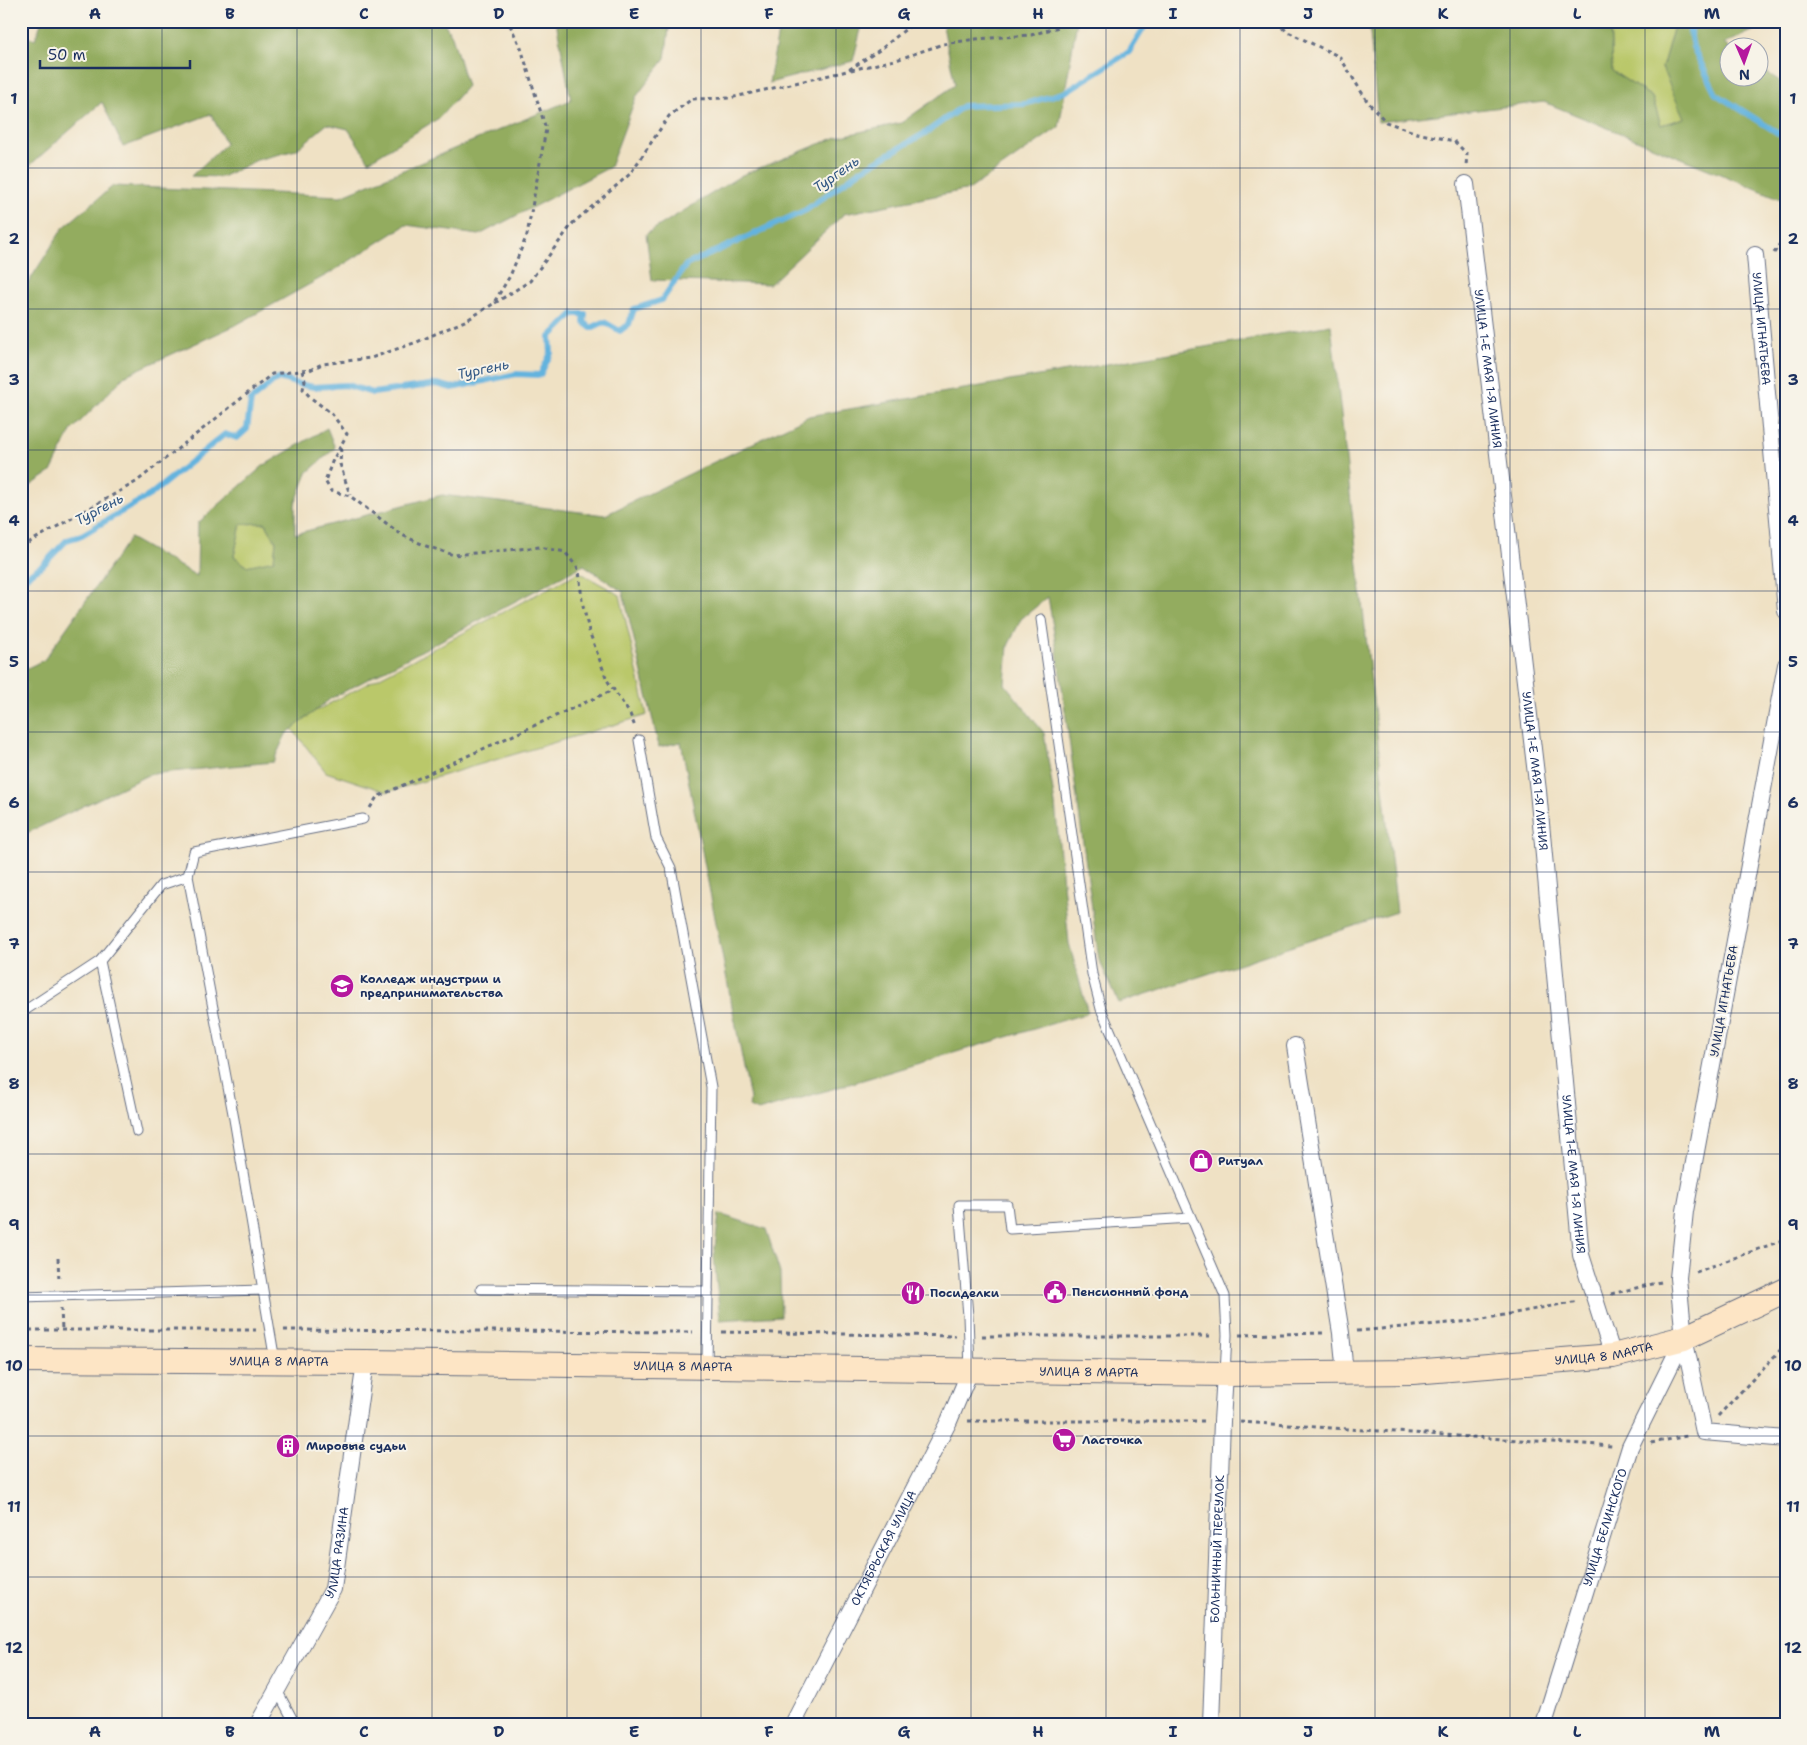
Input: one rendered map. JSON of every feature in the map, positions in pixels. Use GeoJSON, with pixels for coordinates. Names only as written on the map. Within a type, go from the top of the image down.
{"type":"FeatureCollection","features":[{"type":"Feature","properties":{"kind":"main road","name":"УЛИЦА 8 МАРТА"},"geometry":{"type":"LineString","coordinates":[[21,1360],[365,1362],[1225,1374],[1414,1372],[1613,1356],[1684,1338],[1786,1290]]}},
{"type":"Feature","properties":{"kind":"street","name":"УЛИЦА 1-Е МАЯ 1-Я ЛИНИЯ"},"geometry":{"type":"LineString","coordinates":[[1466,184],[1538,791],[1581,1256],[1613,1356]]}},
{"type":"Feature","properties":{"kind":"street","name":"УЛИЦА ИГНАТЬЕВА"},"geometry":{"type":"LineString","coordinates":[[1755,255],[1786,611]]}},
{"type":"Feature","properties":{"kind":"street","name":"УЛИЦА ИГНАТЬЕВА"},"geometry":{"type":"LineString","coordinates":[[1684,1338],[1678,1278],[1686,1210],[1786,664]]}},
{"type":"Feature","properties":{"kind":"street"},"geometry":{"type":"LineString","coordinates":[[1295,1046],[1340,1333],[1344,1373]]}},
{"type":"Feature","properties":{"kind":"street"},"geometry":{"type":"LineString","coordinates":[[1684,1338],[1704,1432],[1786,1439]]}},
{"type":"Feature","properties":{"kind":"street","name":"УЛИЦА БЕЛИНСКОГО"},"geometry":{"type":"LineString","coordinates":[[1544,1724],[1630,1447],[1684,1338]]}},
{"type":"Feature","properties":{"kind":"street","name":"УЛИЦА РАЗИНА"},"geometry":{"type":"LineString","coordinates":[[258,1724],[334,1589],[365,1362]]}},
{"type":"Feature","properties":{"kind":"street","name":"ОКТЯБРЬСКАЯ УЛИЦА"},"geometry":{"type":"LineString","coordinates":[[793,1724],[949,1421],[970,1371]]}},
{"type":"Feature","properties":{"kind":"street","name":"БОЛЬНИЧНЫЙ ПЕРЕУЛОК"},"geometry":{"type":"LineString","coordinates":[[1212,1724],[1225,1374]]}},
{"type":"Feature","properties":{"kind":"lane"},"geometry":{"type":"LineString","coordinates":[[1041,619],[1092,974],[1101,1010],[1225,1296],[1227,1335],[1225,1374]]}},
{"type":"Feature","properties":{"kind":"lane"},"geometry":{"type":"LineString","coordinates":[[639,740],[656,838],[671,868],[711,1087],[707,1367]]}},
{"type":"Feature","properties":{"kind":"lane"},"geometry":{"type":"LineString","coordinates":[[275,1362],[234,1119],[188,876],[194,852],[363,819]]}},
{"type":"Feature","properties":{"kind":"lane"},"geometry":{"type":"LineString","coordinates":[[21,1013],[100,960],[161,885],[188,876]]}},
{"type":"Feature","properties":{"kind":"lane"},"geometry":{"type":"LineString","coordinates":[[100,960],[137,1132]]}},
{"type":"Feature","properties":{"kind":"lane"},"geometry":{"type":"LineString","coordinates":[[970,1371],[967,1336],[968,1316],[959,1205],[1007,1205],[1010,1230],[1191,1218]]}},
{"type":"Feature","properties":{"kind":"lane"},"geometry":{"type":"LineString","coordinates":[[481,1289],[708,1291]]}},
{"type":"Feature","properties":{"kind":"lane"},"geometry":{"type":"LineString","coordinates":[[21,1297],[262,1290]]}},
{"type":"Feature","properties":{"kind":"lane"},"geometry":{"type":"LineString","coordinates":[[276,1690],[293,1720],[298,1724]]}},
{"type":"Feature","properties":{"kind":"path"},"geometry":{"type":"LineString","coordinates":[[493,304],[510,276],[527,235],[546,129],[521,48],[508,21]]}},
{"type":"Feature","properties":{"kind":"path"},"geometry":{"type":"LineString","coordinates":[[847,71],[881,50],[912,24],[912,21]]}},
{"type":"Feature","properties":{"kind":"path"},"geometry":{"type":"LineString","coordinates":[[21,547],[136,482],[272,374],[310,370],[322,364],[371,358],[417,342],[468,320],[530,281],[573,223],[630,174],[669,116],[692,99],[730,98],[899,59],[943,44],[976,39],[1031,35],[1062,26],[1068,21]]}},
{"type":"Feature","properties":{"kind":"path"},"geometry":{"type":"LineString","coordinates":[[1278,21],[1286,31],[1340,57],[1366,102],[1386,122],[1417,133],[1454,141],[1466,154],[1466,184]]}},
{"type":"Feature","properties":{"kind":"path"},"geometry":{"type":"LineString","coordinates":[[1779,21],[1786,27]]}},
{"type":"Feature","properties":{"kind":"path"},"geometry":{"type":"LineString","coordinates":[[302,371],[305,381],[303,389],[311,398],[331,413],[347,434],[332,462],[325,482],[331,491],[350,496],[402,535],[426,546],[454,555],[540,547],[566,552],[579,570],[582,601],[589,631],[607,680],[630,714],[639,740]]}},
{"type":"Feature","properties":{"kind":"path"},"geometry":{"type":"LineString","coordinates":[[341,445],[340,464],[350,496]]}},
{"type":"Feature","properties":{"kind":"path"},"geometry":{"type":"LineString","coordinates":[[363,819],[377,797],[615,690]]}},
{"type":"Feature","properties":{"kind":"path"},"geometry":{"type":"LineString","coordinates":[[21,1330],[707,1332],[967,1336],[1340,1333],[1474,1322],[1596,1298],[1678,1278],[1786,1239]]}},
{"type":"Feature","properties":{"kind":"path"},"geometry":{"type":"LineString","coordinates":[[949,1421],[1222,1421],[1630,1447],[1704,1432],[1786,1344]]}},
{"type":"Feature","properties":{"kind":"green space"},"geometry":{"type":"Polygon","coordinates":[[[42,21],[443,21],[452,36],[467,86],[439,118],[369,161],[348,129],[327,124],[296,150],[257,160],[222,177],[191,176],[226,144],[211,114],[123,147],[102,102],[21,172],[21,34],[35,39],[42,21]]]}},
{"type":"Feature","properties":{"kind":"green space"},"geometry":{"type":"Polygon","coordinates":[[[556,21],[670,21],[665,59],[636,97],[610,167],[479,235],[406,225],[330,273],[234,326],[126,375],[71,431],[51,472],[21,492],[21,294],[63,228],[113,186],[341,196],[571,100],[556,21]]]}},
{"type":"Feature","properties":{"kind":"green space"},"geometry":{"type":"Polygon","coordinates":[[[780,21],[863,21],[853,61],[769,83],[780,21]]]}},
{"type":"Feature","properties":{"kind":"green space"},"geometry":{"type":"Polygon","coordinates":[[[942,21],[1077,21],[1059,127],[970,189],[844,214],[770,284],[652,280],[646,234],[742,175],[837,137],[901,123],[955,85],[942,21]]]}},
{"type":"Feature","properties":{"kind":"green space"},"geometry":{"type":"Polygon","coordinates":[[[1369,21],[1610,21],[1612,71],[1652,97],[1661,125],[1684,118],[1662,68],[1674,26],[1671,21],[1774,21],[1737,38],[1720,38],[1720,88],[1770,88],[1770,75],[1786,85],[1786,201],[1544,102],[1378,122],[1369,21]]]}},
{"type":"Feature","properties":{"kind":"green space"},"geometry":{"type":"Polygon","coordinates":[[[1610,21],[1671,21],[1674,26],[1662,68],[1685,118],[1661,125],[1652,97],[1612,71],[1610,21]]]}},
{"type":"Feature","properties":{"kind":"green space"},"geometry":{"type":"Polygon","coordinates":[[[1331,325],[1397,912],[1119,1003],[1099,960],[1048,597],[1021,619],[1008,646],[1005,684],[1044,733],[1055,804],[1069,943],[1088,1013],[758,1111],[749,1107],[750,1099],[681,742],[659,747],[623,592],[584,565],[330,699],[286,734],[273,762],[150,774],[21,836],[21,671],[44,660],[130,538],[197,576],[198,523],[263,466],[327,428],[335,448],[307,473],[295,504],[295,534],[442,495],[605,515],[809,416],[1331,325]],[[265,523],[241,524],[234,556],[246,566],[274,560],[276,541],[265,523]]]}},
{"type":"Feature","properties":{"kind":"green space"},"geometry":{"type":"Polygon","coordinates":[[[265,523],[276,541],[274,561],[247,566],[234,556],[241,524],[265,523]]]}},
{"type":"Feature","properties":{"kind":"green space"},"geometry":{"type":"Polygon","coordinates":[[[579,572],[620,595],[647,715],[387,792],[326,772],[289,725],[579,572]]]}},
{"type":"Feature","properties":{"kind":"green space"},"geometry":{"type":"Polygon","coordinates":[[[719,1214],[766,1229],[780,1273],[781,1316],[720,1320],[714,1256],[719,1214]]]}},
{"type":"Feature","properties":{"kind":"waterway","name":"Тургень"},"geometry":{"type":"LineString","coordinates":[[21,580],[43,565],[67,540],[80,536],[150,495],[225,434],[237,438],[247,429],[251,400],[278,378],[314,387],[346,385],[373,393],[437,384],[452,388],[516,374],[540,375],[551,353],[550,337],[573,314],[585,314],[584,322],[591,328],[604,322],[620,331],[629,324],[634,309],[662,300],[686,265],[806,210],[861,170],[927,132],[963,106],[1025,104],[1065,92],[1129,52],[1148,21]]}},
{"type":"Feature","properties":{"kind":"waterway"},"geometry":{"type":"LineString","coordinates":[[1688,21],[1693,47],[1716,94],[1786,138]]}},
{"type":"Feature","properties":{"kind":"place","name":"Колледж индустрии и предпринимательства"},"geometry":{"type":"Point","coordinates":[342,986]}},
{"type":"Feature","properties":{"kind":"place","name":"Ритуал"},"geometry":{"type":"Point","coordinates":[1201,1161]}},
{"type":"Feature","properties":{"kind":"place","name":"Пенсионный фонд"},"geometry":{"type":"Point","coordinates":[1055,1292]}},
{"type":"Feature","properties":{"kind":"place","name":"Посиделки"},"geometry":{"type":"Point","coordinates":[913,1293]}},
{"type":"Feature","properties":{"kind":"place","name":"Ласточка"},"geometry":{"type":"Point","coordinates":[1064,1440]}},
{"type":"Feature","properties":{"kind":"place","name":"Мировые судьи"},"geometry":{"type":"Point","coordinates":[288,1446]}}]}
